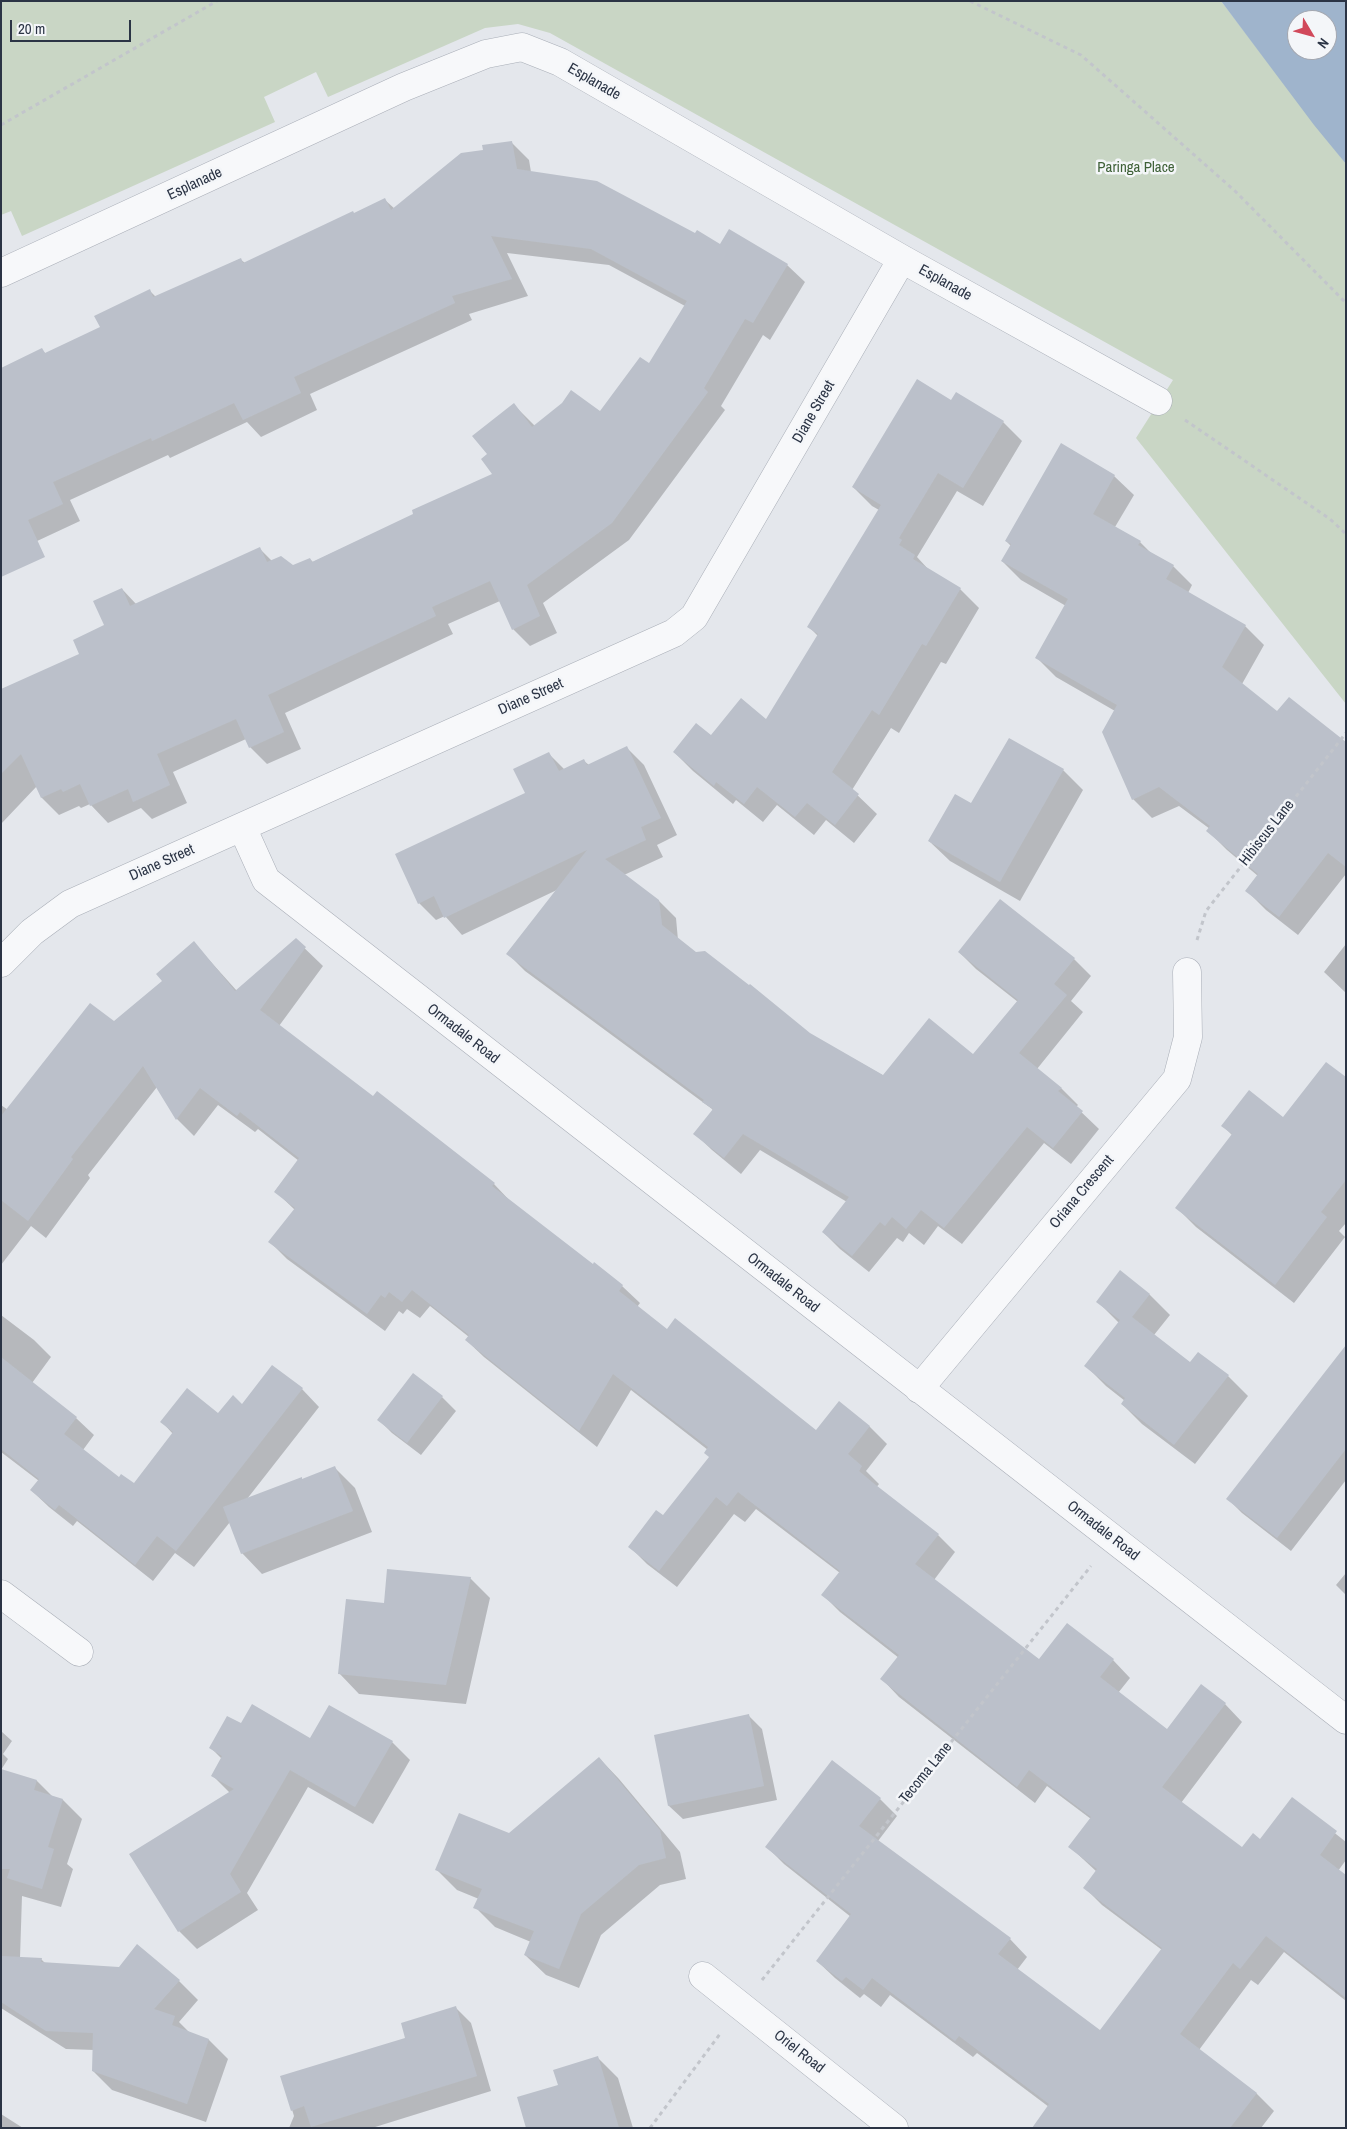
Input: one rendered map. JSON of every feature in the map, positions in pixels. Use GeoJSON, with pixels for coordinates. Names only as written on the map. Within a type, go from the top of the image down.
{"type":"FeatureCollection","features":[{"type":"Feature","properties":{"kind":"street","name":"Esplanade"},"geometry":{"type":"LineString","coordinates":[[1,273],[404,87],[486,54],[522,47],[560,62],[902,259],[1158,401]]}},
{"type":"Feature","properties":{"kind":"street","name":"Diane Street"},"geometry":{"type":"LineString","coordinates":[[1,962],[32,932],[70,904],[674,633],[694,617],[902,259]]}},
{"type":"Feature","properties":{"kind":"street","name":"Ormadale Road"},"geometry":{"type":"LineString","coordinates":[[242,827],[266,880],[1346,1720]]}},
{"type":"Feature","properties":{"kind":"street","name":"Oriana Crescent"},"geometry":{"type":"LineString","coordinates":[[919,1389],[1177,1079],[1188,1037],[1187,972]]}},
{"type":"Feature","properties":{"kind":"street"},"geometry":{"type":"LineString","coordinates":[[1,1594],[79,1652]]}},
{"type":"Feature","properties":{"kind":"street","name":"Oriel Road"},"geometry":{"type":"LineString","coordinates":[[703,1976],[894,2128]]}},
{"type":"Feature","properties":{"kind":"path"},"geometry":{"type":"LineString","coordinates":[[1,126],[217,1]]}},
{"type":"Feature","properties":{"kind":"path"},"geometry":{"type":"LineString","coordinates":[[970,1],[1081,56],[1235,191],[1346,303]]}},
{"type":"Feature","properties":{"kind":"path"},"geometry":{"type":"LineString","coordinates":[[1158,401],[1330,519],[1346,534]]}},
{"type":"Feature","properties":{"kind":"path","name":"Hibiscus Lane"},"geometry":{"type":"LineString","coordinates":[[1198,938],[1206,910],[1346,733]]}},
{"type":"Feature","properties":{"kind":"path","name":"Tecoma Lane"},"geometry":{"type":"LineString","coordinates":[[759,1983],[1094,1563]]}},
{"type":"Feature","properties":{"kind":"path"},"geometry":{"type":"LineString","coordinates":[[650,2128],[724,2028]]}},
{"type":"Feature","properties":{"kind":"green space","name":"Paringa Place"},"geometry":{"type":"Polygon","coordinates":[[[1,1],[1221,1],[1346,164],[1346,704],[1136,438],[1173,380],[550,33],[518,24],[485,28],[328,97],[316,72],[264,97],[275,122],[22,236],[11,211],[1,215],[1,1]]]}},
{"type":"Feature","properties":{"kind":"water"},"geometry":{"type":"Polygon","coordinates":[[[1221,1],[1346,1],[1346,164],[1314,125],[1221,1]]]}},
{"type":"Feature","properties":{"kind":"building"},"geometry":{"type":"Polygon","coordinates":[[[512,141],[517,169],[597,181],[695,233],[697,230],[720,244],[729,229],[788,264],[753,323],[745,319],[704,388],[708,392],[612,523],[527,585],[540,616],[512,630],[490,581],[432,607],[436,616],[268,695],[284,732],[249,748],[236,719],[157,754],[170,785],[133,802],[128,789],[90,806],[80,784],[63,792],[61,789],[41,798],[21,754],[1,774],[1,689],[79,654],[73,640],[104,625],[93,601],[122,588],[130,606],[260,547],[267,562],[281,556],[293,565],[310,558],[312,562],[413,514],[412,510],[492,474],[481,459],[487,454],[472,436],[514,403],[532,427],[562,403],[571,390],[600,411],[640,357],[649,363],[687,301],[591,249],[491,236],[512,279],[452,296],[455,303],[294,377],[301,393],[243,420],[234,403],[152,441],[151,438],[53,482],[63,504],[28,520],[45,557],[1,577],[1,368],[42,348],[45,353],[100,327],[94,316],[150,289],[153,297],[241,258],[243,263],[385,198],[391,210],[461,153],[483,150],[482,145],[512,141]]]}},
{"type":"Feature","properties":{"kind":"building"},"geometry":{"type":"Polygon","coordinates":[[[917,379],[951,400],[956,392],[1004,421],[963,488],[938,473],[899,538],[902,540],[899,545],[915,555],[913,559],[961,588],[926,646],[922,644],[879,715],[872,710],[832,772],[859,794],[835,825],[807,803],[795,817],[757,787],[744,804],[716,782],[714,786],[673,752],[696,723],[711,735],[741,698],[766,719],[818,634],[807,627],[881,505],[852,487],[917,379]]]}},
{"type":"Feature","properties":{"kind":"building"},"geometry":{"type":"Polygon","coordinates":[[[1061,443],[1115,475],[1093,514],[1141,541],[1138,545],[1174,565],[1166,579],[1246,625],[1222,667],[1277,711],[1289,697],[1346,742],[1346,867],[1328,853],[1279,917],[1245,891],[1258,874],[1206,831],[1210,826],[1159,787],[1132,800],[1102,732],[1117,705],[1035,658],[1068,599],[1001,561],[1011,544],[1005,541],[1061,443]]]}},
{"type":"Feature","properties":{"kind":"building"},"geometry":{"type":"Polygon","coordinates":[[[1009,738],[1064,769],[1000,882],[928,841],[955,794],[971,803],[1009,738]]]}},
{"type":"Feature","properties":{"kind":"building"},"geometry":{"type":"Polygon","coordinates":[[[627,746],[661,818],[641,827],[646,840],[605,859],[659,900],[662,925],[696,952],[705,951],[750,984],[810,1033],[883,1075],[929,1018],[973,1054],[1018,1000],[958,952],[1000,899],[1075,958],[1054,984],[1067,995],[1019,1053],[1062,1088],[1058,1091],[1083,1111],[1053,1148],[1027,1127],[944,1228],[921,1210],[906,1229],[892,1217],[885,1226],[880,1222],[852,1256],[822,1232],[849,1197],[743,1134],[724,1158],[693,1134],[713,1109],[702,1102],[704,1100],[506,954],[587,850],[444,918],[434,896],[418,904],[395,854],[525,793],[513,769],[549,752],[559,771],[584,759],[587,765],[627,746]]]}},
{"type":"Feature","properties":{"kind":"building"},"geometry":{"type":"Polygon","coordinates":[[[296,938],[306,947],[260,1010],[373,1096],[377,1091],[495,1183],[492,1186],[623,1285],[619,1291],[667,1329],[675,1318],[816,1430],[839,1401],[870,1426],[848,1454],[862,1466],[859,1471],[939,1534],[915,1564],[1039,1659],[1067,1623],[1114,1659],[1100,1677],[1167,1729],[1201,1684],[1226,1703],[1162,1787],[1242,1847],[1253,1833],[1260,1839],[1292,1797],[1337,1831],[1320,1855],[1346,1875],[1346,1998],[1266,1936],[1240,1969],[1233,1963],[1180,2034],[1257,2093],[1230,2128],[1032,2128],[1049,2104],[959,2036],[955,2041],[872,1978],[863,1990],[846,1977],[842,1981],[816,1961],[851,1914],[765,1847],[832,1760],[881,1798],[859,1826],[1011,1938],[998,1954],[1100,2030],[1162,1948],[1083,1888],[1097,1869],[1068,1847],[1091,1817],[1029,1770],[1017,1787],[880,1679],[899,1655],[821,1595],[840,1571],[738,1492],[727,1506],[716,1497],[659,1571],[628,1547],[656,1510],[663,1515],[709,1457],[704,1453],[708,1447],[613,1374],[579,1431],[465,1340],[469,1335],[412,1290],[402,1302],[389,1292],[385,1298],[381,1295],[367,1314],[268,1242],[295,1208],[274,1192],[299,1158],[240,1112],[237,1116],[200,1088],[176,1120],[143,1066],[71,1157],[73,1159],[28,1221],[1,1200],[1,1116],[90,1003],[114,1021],[162,981],[156,974],[194,941],[235,991],[296,938]]]}},
{"type":"Feature","properties":{"kind":"building"},"geometry":{"type":"Polygon","coordinates":[[[1326,1062],[1346,1077],[1346,1180],[1321,1212],[1327,1217],[1275,1285],[1175,1208],[1232,1134],[1221,1126],[1249,1090],[1283,1117],[1326,1062]]]}},
{"type":"Feature","properties":{"kind":"building"},"geometry":{"type":"Polygon","coordinates":[[[1120,1270],[1150,1294],[1132,1317],[1190,1362],[1198,1352],[1229,1375],[1174,1445],[1121,1404],[1125,1398],[1084,1366],[1120,1320],[1096,1302],[1120,1270]]]}},
{"type":"Feature","properties":{"kind":"building"},"geometry":{"type":"Polygon","coordinates":[[[1346,1345],[1346,1449],[1277,1538],[1226,1499],[1346,1345]]]}},
{"type":"Feature","properties":{"kind":"building"},"geometry":{"type":"Polygon","coordinates":[[[1,1357],[77,1417],[64,1434],[119,1477],[121,1474],[134,1483],[173,1432],[160,1422],[187,1388],[218,1413],[233,1395],[242,1404],[272,1365],[303,1388],[176,1551],[157,1536],[135,1565],[59,1505],[55,1510],[30,1490],[39,1479],[1,1449],[1,1357]]]}},
{"type":"Feature","properties":{"kind":"building"},"geometry":{"type":"Polygon","coordinates":[[[413,1373],[443,1396],[407,1443],[377,1420],[413,1373]]]}},
{"type":"Feature","properties":{"kind":"building"},"geometry":{"type":"Polygon","coordinates":[[[335,1466],[353,1511],[241,1554],[223,1507],[335,1466]]]}},
{"type":"Feature","properties":{"kind":"building"},"geometry":{"type":"Polygon","coordinates":[[[387,1569],[471,1577],[446,1685],[338,1674],[346,1599],[384,1603],[387,1569]]]}},
{"type":"Feature","properties":{"kind":"building"},"geometry":{"type":"Polygon","coordinates":[[[252,1704],[310,1738],[329,1705],[393,1741],[355,1807],[290,1770],[230,1874],[241,1892],[178,1932],[129,1854],[234,1789],[211,1776],[222,1756],[209,1748],[227,1716],[241,1723],[252,1704]]]}},
{"type":"Feature","properties":{"kind":"building"},"geometry":{"type":"Polygon","coordinates":[[[749,1714],[764,1786],[668,1806],[654,1735],[749,1714]]]}},
{"type":"Feature","properties":{"kind":"building"},"geometry":{"type":"Polygon","coordinates":[[[599,1757],[660,1830],[666,1858],[639,1865],[581,1914],[559,1969],[524,1955],[534,1931],[473,1908],[482,1889],[435,1870],[459,1813],[509,1833],[599,1757]]]}},
{"type":"Feature","properties":{"kind":"building"},"geometry":{"type":"Polygon","coordinates":[[[1,1769],[37,1780],[34,1790],[63,1799],[48,1847],[54,1849],[42,1889],[7,1878],[10,1869],[1,1869],[1,1769]]]}},
{"type":"Feature","properties":{"kind":"building"},"geometry":{"type":"Polygon","coordinates":[[[137,1944],[180,1980],[154,2009],[175,2016],[172,2025],[209,2039],[187,2104],[92,2071],[93,2033],[46,2031],[1,2002],[1,1956],[42,1958],[41,1962],[119,1967],[137,1944]]]}},
{"type":"Feature","properties":{"kind":"building"},"geometry":{"type":"Polygon","coordinates":[[[456,2006],[477,2076],[311,2127],[304,2106],[291,2111],[280,2076],[405,2038],[401,2023],[456,2006]]]}},
{"type":"Feature","properties":{"kind":"building"},"geometry":{"type":"Polygon","coordinates":[[[598,2056],[619,2128],[526,2128],[517,2097],[558,2085],[553,2070],[598,2056]]]}}]}
